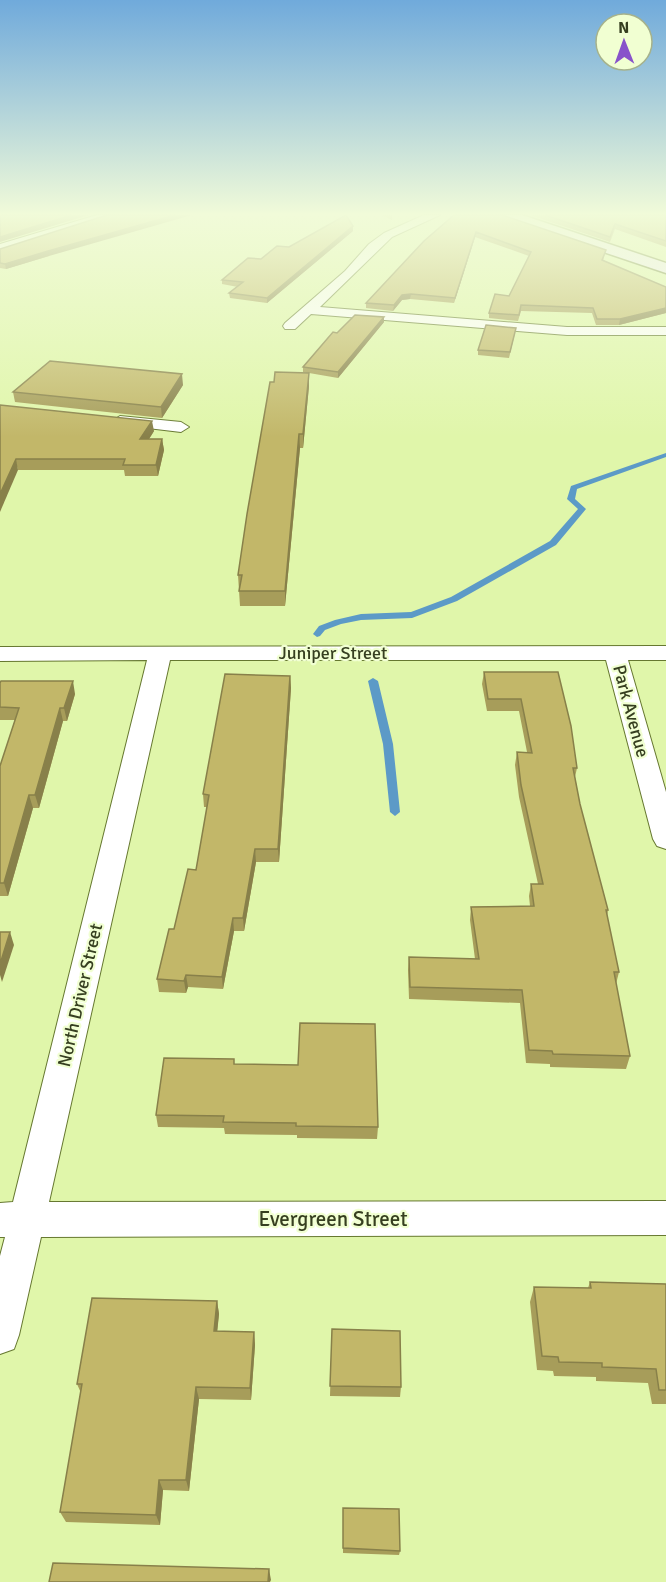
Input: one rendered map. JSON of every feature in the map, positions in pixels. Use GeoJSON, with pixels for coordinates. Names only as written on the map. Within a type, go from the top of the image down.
{"type":"FeatureCollection","features":[{"type":"Feature","properties":{"kind":"street"},"geometry":{"type":"LineString","coordinates":[[290,326],[331,289]]}},
{"type":"Feature","properties":{"kind":"street"},"geometry":{"type":"LineString","coordinates":[[309,310],[567,331],[666,331]]}},
{"type":"Feature","properties":{"kind":"street"},"geometry":{"type":"LineString","coordinates":[[102,419],[181,427]]}},
{"type":"Feature","properties":{"kind":"street","name":"Park Avenue"},"geometry":{"type":"LineString","coordinates":[[615,653],[666,839]]}},
{"type":"Feature","properties":{"kind":"street","name":"Juniper Street"},"geometry":{"type":"LineString","coordinates":[[0,654],[666,653]]}},
{"type":"Feature","properties":{"kind":"street","name":"North Driver Street"},"geometry":{"type":"LineString","coordinates":[[0,1335],[13,1220],[160,654]]}},
{"type":"Feature","properties":{"kind":"street","name":"Evergreen Street"},"geometry":{"type":"LineString","coordinates":[[13,1220],[666,1218]]}},
{"type":"Feature","properties":{"kind":"building"},"geometry":{"type":"Polygon","coordinates":[[[234,289],[278,289],[267,298],[229,293],[234,289]]]}},
{"type":"Feature","properties":{"kind":"building"},"geometry":{"type":"Polygon","coordinates":[[[379,289],[458,289],[455,298],[411,294],[402,295],[394,305],[366,303],[379,289]]]}},
{"type":"Feature","properties":{"kind":"building"},"geometry":{"type":"Polygon","coordinates":[[[513,289],[666,289],[666,308],[620,319],[597,319],[593,308],[521,305],[519,315],[489,313],[495,294],[509,296],[513,289]]]}},
{"type":"Feature","properties":{"kind":"building"},"geometry":{"type":"Polygon","coordinates":[[[355,315],[384,317],[338,372],[303,367],[333,332],[337,333],[355,315]]]}},
{"type":"Feature","properties":{"kind":"building"},"geometry":{"type":"Polygon","coordinates":[[[486,325],[516,328],[510,352],[478,350],[486,325]]]}},
{"type":"Feature","properties":{"kind":"building"},"geometry":{"type":"Polygon","coordinates":[[[50,361],[182,374],[161,407],[13,392],[50,361]]]}},
{"type":"Feature","properties":{"kind":"building"},"geometry":{"type":"Polygon","coordinates":[[[275,372],[309,373],[303,434],[299,434],[285,591],[239,591],[242,575],[238,575],[247,514],[270,382],[274,382],[275,372]]]}},
{"type":"Feature","properties":{"kind":"building"},"geometry":{"type":"Polygon","coordinates":[[[0,405],[152,421],[140,439],[162,439],[156,465],[123,465],[125,459],[16,459],[0,494],[0,405]]]}},
{"type":"Feature","properties":{"kind":"building"},"geometry":{"type":"Polygon","coordinates":[[[484,672],[558,672],[571,726],[577,768],[573,768],[580,804],[608,910],[606,910],[619,972],[614,972],[630,1056],[553,1054],[552,1051],[529,1050],[522,990],[410,987],[409,957],[479,959],[471,907],[534,906],[531,884],[543,884],[521,785],[517,752],[532,753],[521,699],[488,699],[484,672]]]}},
{"type":"Feature","properties":{"kind":"building"},"geometry":{"type":"Polygon","coordinates":[[[225,674],[290,676],[278,849],[255,849],[243,918],[233,918],[222,977],[186,975],[184,981],[157,979],[169,929],[174,929],[188,869],[196,870],[209,795],[203,794],[225,674]]]}},
{"type":"Feature","properties":{"kind":"building"},"geometry":{"type":"Polygon","coordinates":[[[1,681],[73,681],[64,708],[60,708],[35,795],[29,795],[4,883],[0,883],[0,766],[19,708],[0,707],[1,681]]]}},
{"type":"Feature","properties":{"kind":"building"},"geometry":{"type":"Polygon","coordinates":[[[0,932],[10,932],[0,964],[0,932]]]}},
{"type":"Feature","properties":{"kind":"building"},"geometry":{"type":"Polygon","coordinates":[[[300,1023],[375,1024],[378,1127],[296,1126],[296,1123],[223,1122],[224,1116],[156,1115],[164,1058],[234,1059],[234,1064],[298,1065],[300,1023]]]}},
{"type":"Feature","properties":{"kind":"building"},"geometry":{"type":"Polygon","coordinates":[[[590,1282],[666,1284],[666,1390],[659,1390],[656,1369],[602,1367],[602,1363],[559,1362],[558,1357],[542,1356],[534,1287],[591,1288],[590,1282]]]}},
{"type":"Feature","properties":{"kind":"building"},"geometry":{"type":"Polygon","coordinates":[[[92,1298],[217,1301],[214,1331],[254,1332],[250,1388],[196,1387],[186,1480],[159,1480],[156,1515],[60,1512],[82,1384],[77,1384],[92,1298]]]}},
{"type":"Feature","properties":{"kind":"building"},"geometry":{"type":"Polygon","coordinates":[[[332,1329],[400,1331],[401,1387],[330,1386],[332,1329]]]}},
{"type":"Feature","properties":{"kind":"building"},"geometry":{"type":"Polygon","coordinates":[[[343,1508],[399,1509],[400,1551],[343,1548],[343,1508]]]}},
{"type":"Feature","properties":{"kind":"building"},"geometry":{"type":"Polygon","coordinates":[[[53,1563],[269,1569],[268,1582],[49,1582],[53,1563]]]}},
{"type":"Feature","properties":{"kind":"waterway"},"geometry":{"type":"LineString","coordinates":[[317,634],[322,628],[338,622],[361,617],[412,615],[454,599],[553,543],[582,509],[571,499],[574,488],[666,455]]}},
{"type":"Feature","properties":{"kind":"waterway"},"geometry":{"type":"LineString","coordinates":[[373,681],[388,744],[395,812]]}}]}
